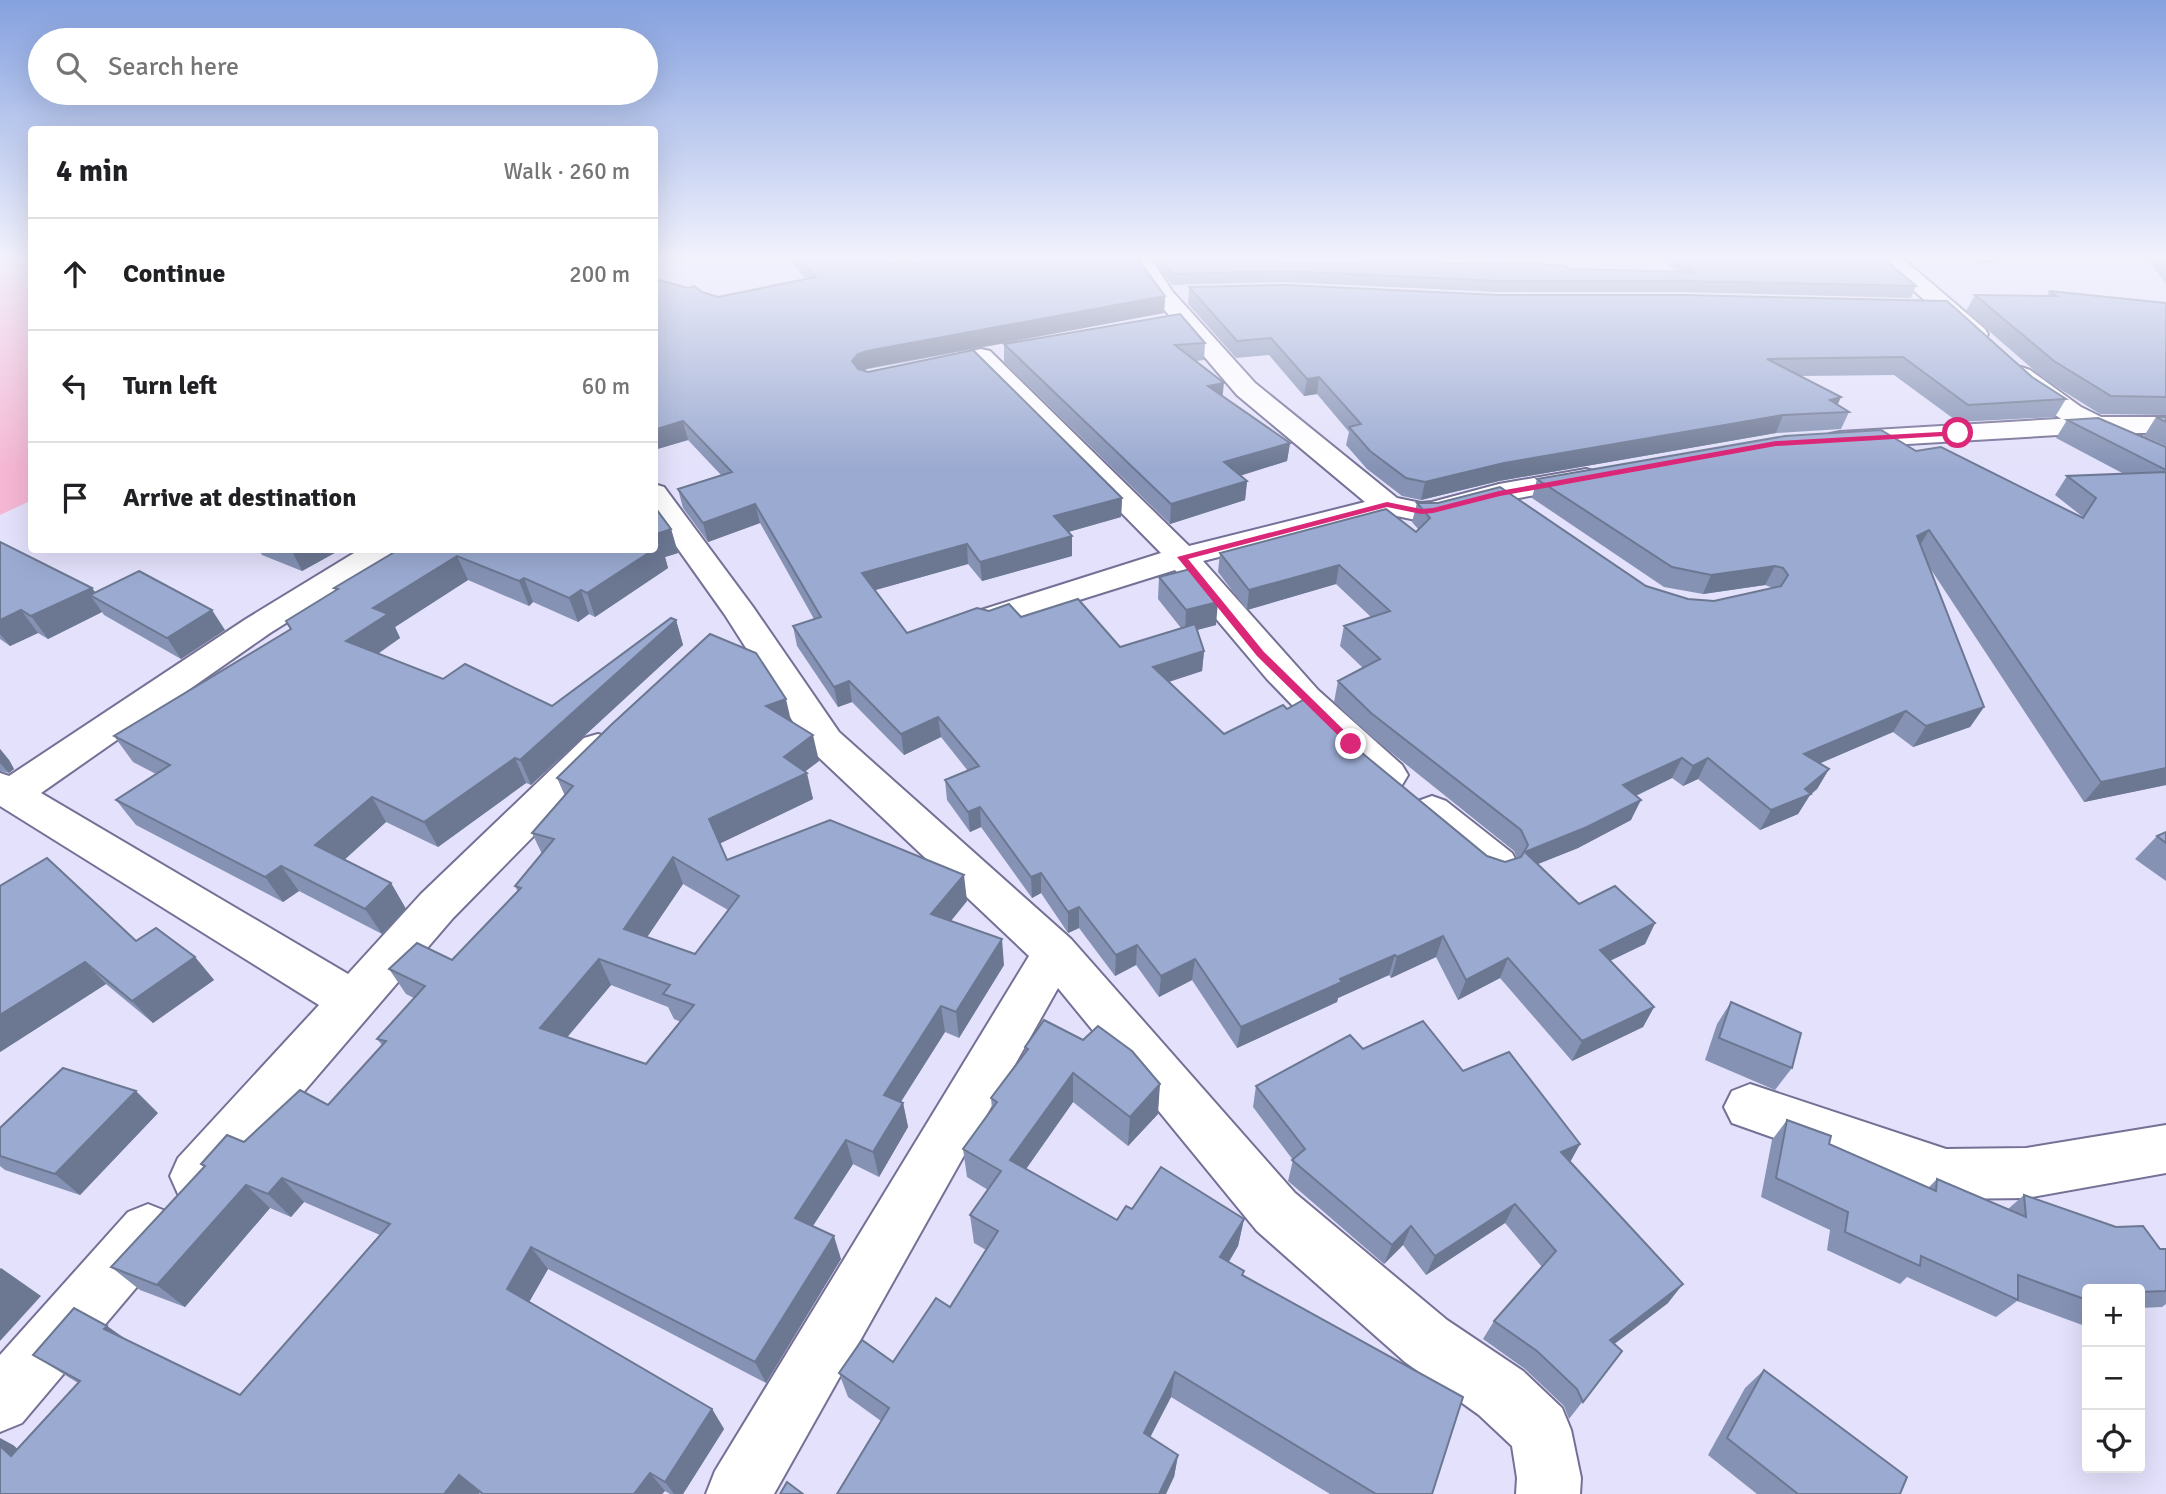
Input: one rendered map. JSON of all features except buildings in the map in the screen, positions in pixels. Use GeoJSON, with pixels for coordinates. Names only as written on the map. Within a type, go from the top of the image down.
{"type":"FeatureCollection","features":[{"type":"Feature","properties":{"kind":"street"},"geometry":{"type":"LineString","coordinates":[[1192,328],[1246,389],[1387,505]]}},
{"type":"Feature","properties":{"kind":"street"},"geometry":{"type":"LineString","coordinates":[[1969,328],[2033,387],[2092,425],[2166,460]]}},
{"type":"Feature","properties":{"kind":"street"},"geometry":{"type":"LineString","coordinates":[[982,356],[1182,557],[1261,654],[1351,744],[1497,864]]}},
{"type":"Feature","properties":{"kind":"street"},"geometry":{"type":"LineString","coordinates":[[1815,442],[2092,425],[2166,425]]}},
{"type":"Feature","properties":{"kind":"street"},"geometry":{"type":"LineString","coordinates":[[990,618],[1182,557],[1387,505],[1421,512],[1499,493],[1618,472]]}},
{"type":"Feature","properties":{"kind":"street"},"geometry":{"type":"LineString","coordinates":[[1499,493],[1532,515]]}},
{"type":"Feature","properties":{"kind":"street"},"geometry":{"type":"LineString","coordinates":[[658,500],[727,627],[825,741],[1055,952],[1276,1212],[1426,1341],[1501,1393],[1540,1430],[1549,1478],[1548,1494]]}},
{"type":"Feature","properties":{"kind":"street"},"geometry":{"type":"LineString","coordinates":[[351,1000],[6,790],[375,553]]}},
{"type":"Feature","properties":{"kind":"street"},"geometry":{"type":"LineString","coordinates":[[0,1401],[351,1000],[437,906],[625,722]]}},
{"type":"Feature","properties":{"kind":"street"},"geometry":{"type":"LineString","coordinates":[[738,1494],[1055,952]]}},
{"type":"Feature","properties":{"kind":"street"},"geometry":{"type":"LineString","coordinates":[[1750,1107],[1946,1174],[2026,1173],[2166,1149]]}},
{"type":"Feature","properties":{"kind":"shaded area"},"geometry":{"type":"Polygon","coordinates":[[[0,328],[28,328],[28,502],[0,515],[0,328]]]}},
{"type":"Feature","properties":{"kind":"route"},"geometry":{"type":"LineString","coordinates":[[1351,744],[1261,654],[1182,557],[1387,505],[1421,512],[1499,493],[1776,444],[1958,433]]}}]}
